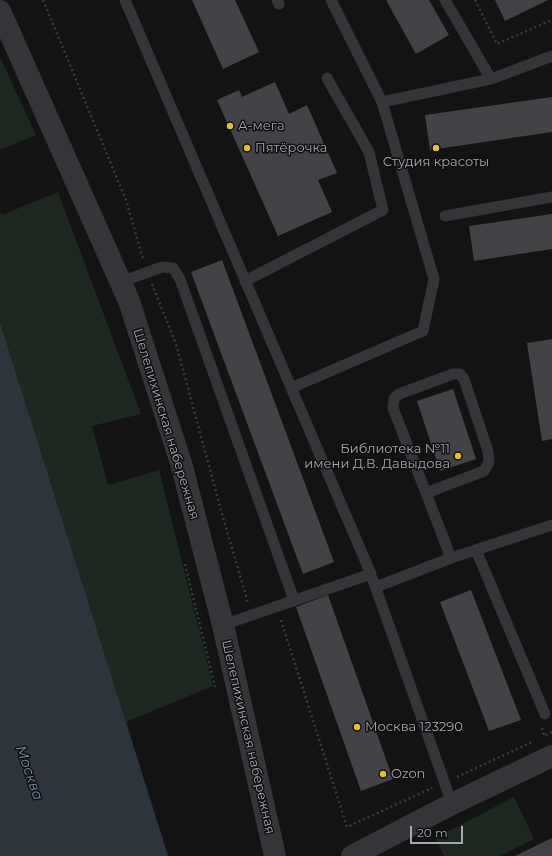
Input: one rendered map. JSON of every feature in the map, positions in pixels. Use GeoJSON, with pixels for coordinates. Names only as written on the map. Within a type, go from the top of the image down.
{"type":"FeatureCollection","features":[{"type":"Feature","properties":{"kind":"street","name":"Шелепихинская набережная"},"geometry":{"type":"LineString","coordinates":[[0,11],[129,301],[180,463],[222,625],[275,856]]}},
{"type":"Feature","properties":{"kind":"street"},"geometry":{"type":"LineString","coordinates":[[352,856],[452,804],[552,756]]}},
{"type":"Feature","properties":{"kind":"lane"},"geometry":{"type":"LineString","coordinates":[[125,0],[371,574],[452,804]]}},
{"type":"Feature","properties":{"kind":"lane"},"geometry":{"type":"LineString","coordinates":[[291,388],[423,332],[434,279],[382,102],[331,0]]}},
{"type":"Feature","properties":{"kind":"lane"},"geometry":{"type":"LineString","coordinates":[[445,0],[491,79]]}},
{"type":"Feature","properties":{"kind":"lane"},"geometry":{"type":"LineString","coordinates":[[382,102],[491,79],[552,56]]}},
{"type":"Feature","properties":{"kind":"lane"},"geometry":{"type":"LineString","coordinates":[[245,281],[383,210],[369,152],[327,78]]}},
{"type":"Feature","properties":{"kind":"lane"},"geometry":{"type":"LineString","coordinates":[[444,216],[552,197]]}},
{"type":"Feature","properties":{"kind":"lane"},"geometry":{"type":"LineString","coordinates":[[121,282],[162,267],[173,268],[180,279],[294,600]]}},
{"type":"Feature","properties":{"kind":"lane"},"geometry":{"type":"LineString","coordinates":[[426,493],[484,471],[489,462],[488,451],[464,379],[460,374],[453,374],[399,394],[394,399],[393,408],[451,558]]}},
{"type":"Feature","properties":{"kind":"lane"},"geometry":{"type":"LineString","coordinates":[[376,587],[451,558],[552,525]]}},
{"type":"Feature","properties":{"kind":"lane"},"geometry":{"type":"LineString","coordinates":[[476,550],[545,714]]}},
{"type":"Feature","properties":{"kind":"lane"},"geometry":{"type":"LineString","coordinates":[[222,625],[371,574]]}},
{"type":"Feature","properties":{"kind":"path"},"geometry":{"type":"LineString","coordinates":[[43,0],[126,200],[147,272],[176,344],[222,514],[252,615]]}},
{"type":"Feature","properties":{"kind":"path"},"geometry":{"type":"LineString","coordinates":[[475,0],[497,44],[552,20]]}},
{"type":"Feature","properties":{"kind":"path"},"geometry":{"type":"LineString","coordinates":[[184,562],[216,691]]}},
{"type":"Feature","properties":{"kind":"path"},"geometry":{"type":"LineString","coordinates":[[277,606],[347,827],[537,740]]}},
{"type":"Feature","properties":{"kind":"path"},"geometry":{"type":"LineString","coordinates":[[524,856],[552,842]]}},
{"type":"Feature","properties":{"kind":"shaded area"},"geometry":{"type":"Polygon","coordinates":[[[0,57],[36,135],[0,150],[0,57]]]}},
{"type":"Feature","properties":{"kind":"shaded area"},"geometry":{"type":"Polygon","coordinates":[[[58,192],[141,414],[92,426],[108,485],[159,470],[213,686],[126,722],[0,322],[0,212],[2,215],[58,192]]]}},
{"type":"Feature","properties":{"kind":"shaded area"},"geometry":{"type":"Polygon","coordinates":[[[514,797],[534,839],[500,856],[444,856],[435,838],[514,797]]]}},
{"type":"Feature","properties":{"kind":"water","name":"Москва"},"geometry":{"type":"Polygon","coordinates":[[[0,322],[126,722],[168,856],[0,856],[0,322]]]}},
{"type":"Feature","properties":{"kind":"building"},"geometry":{"type":"Polygon","coordinates":[[[192,0],[235,0],[259,52],[223,69],[192,0]]]}},
{"type":"Feature","properties":{"kind":"building"},"geometry":{"type":"Polygon","coordinates":[[[386,0],[429,0],[449,35],[416,54],[386,0]]]}},
{"type":"Feature","properties":{"kind":"building"},"geometry":{"type":"Polygon","coordinates":[[[495,0],[548,0],[505,21],[495,0]]]}},
{"type":"Feature","properties":{"kind":"building"},"geometry":{"type":"Polygon","coordinates":[[[275,82],[289,114],[307,105],[337,173],[318,180],[332,212],[278,236],[217,100],[239,90],[242,97],[275,82]]]}},
{"type":"Feature","properties":{"kind":"building"},"geometry":{"type":"Polygon","coordinates":[[[552,97],[552,132],[430,150],[425,115],[552,97]]]}},
{"type":"Feature","properties":{"kind":"building"},"geometry":{"type":"Polygon","coordinates":[[[552,214],[552,249],[474,261],[469,226],[552,214]]]}},
{"type":"Feature","properties":{"kind":"building"},"geometry":{"type":"Polygon","coordinates":[[[222,260],[334,562],[303,574],[191,272],[222,260]]]}},
{"type":"Feature","properties":{"kind":"building"},"geometry":{"type":"Polygon","coordinates":[[[552,339],[552,439],[542,441],[527,343],[552,339]]]}},
{"type":"Feature","properties":{"kind":"building"},"geometry":{"type":"Polygon","coordinates":[[[453,389],[476,459],[440,471],[417,401],[453,389]]]}},
{"type":"Feature","properties":{"kind":"building"},"geometry":{"type":"Polygon","coordinates":[[[471,590],[521,720],[489,731],[440,602],[471,590]]]}},
{"type":"Feature","properties":{"kind":"building"},"geometry":{"type":"Polygon","coordinates":[[[328,595],[393,779],[361,791],[296,607],[328,595]]]}},
{"type":"Feature","properties":{"kind":"building"},"geometry":{"type":"Polygon","coordinates":[[[552,838],[552,856],[515,856],[552,838]]]}},
{"type":"Feature","properties":{"kind":"place","name":"А-мега"},"geometry":{"type":"Point","coordinates":[230,126]}},
{"type":"Feature","properties":{"kind":"place","name":"Пятёрочка"},"geometry":{"type":"Point","coordinates":[247,148]}},
{"type":"Feature","properties":{"kind":"place","name":"Студия красоты"},"geometry":{"type":"Point","coordinates":[436,148]}},
{"type":"Feature","properties":{"kind":"place","name":"Библиотека №11 имени Д.В. Давыдова"},"geometry":{"type":"Point","coordinates":[458,456]}},
{"type":"Feature","properties":{"kind":"place","name":"Москва 123290"},"geometry":{"type":"Point","coordinates":[357,727]}},
{"type":"Feature","properties":{"kind":"place","name":"Ozon"},"geometry":{"type":"Point","coordinates":[383,774]}}]}
